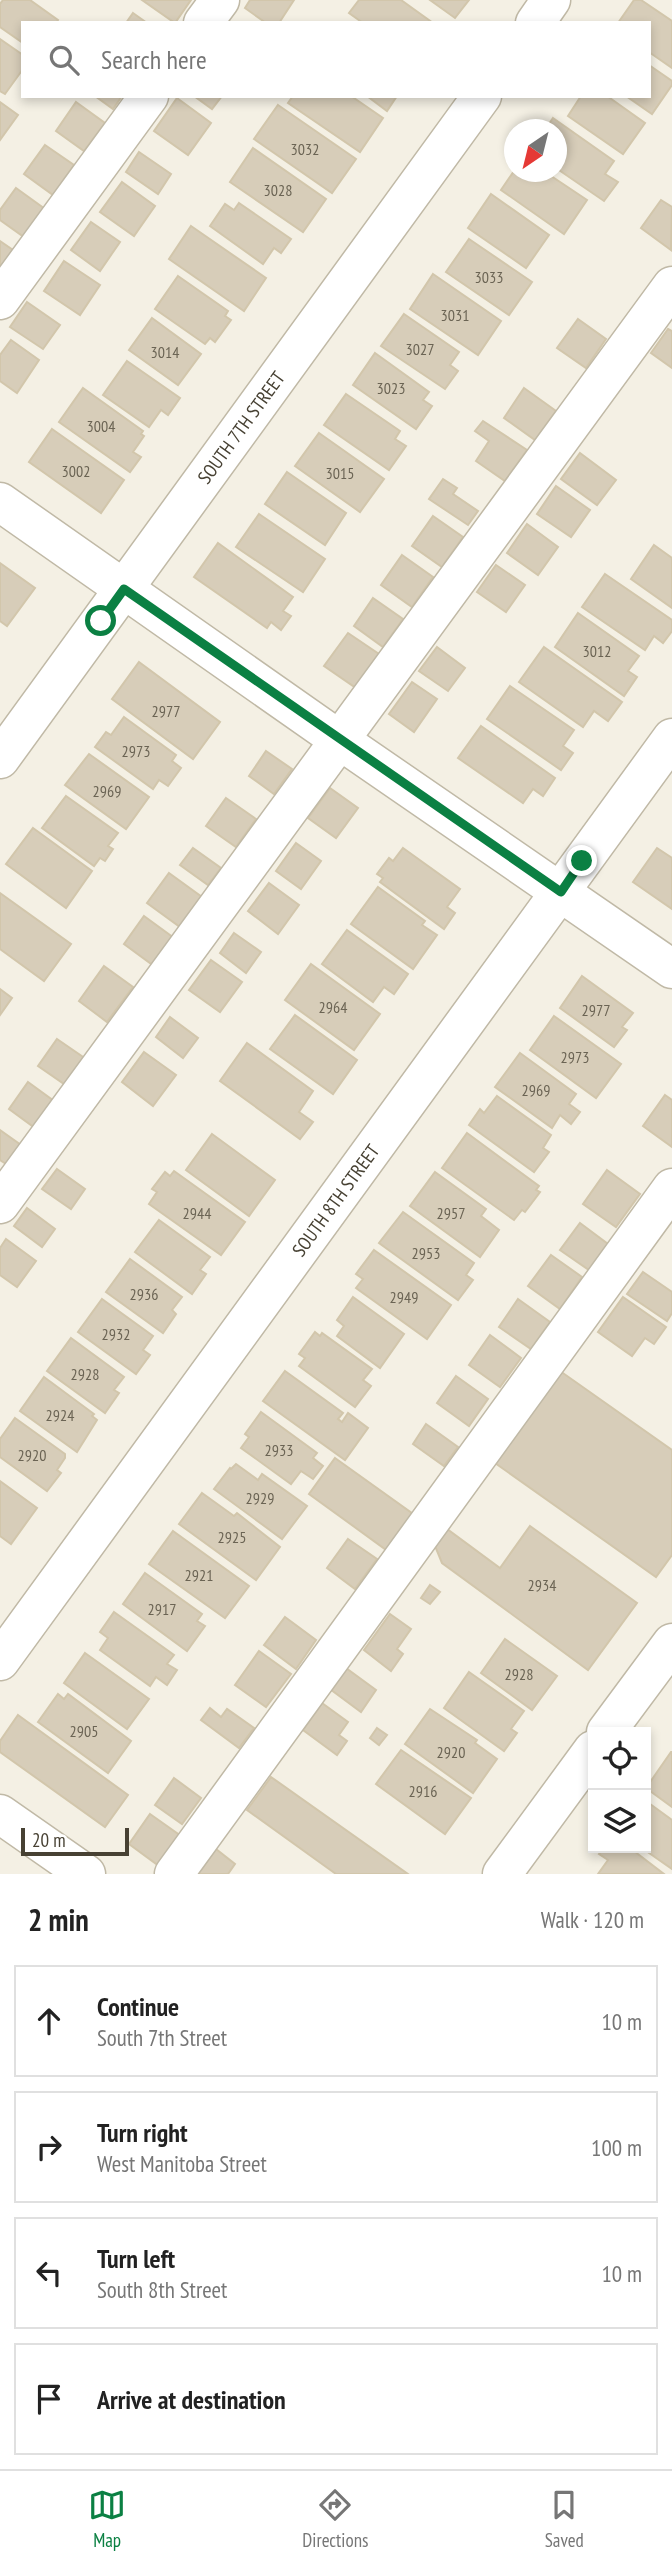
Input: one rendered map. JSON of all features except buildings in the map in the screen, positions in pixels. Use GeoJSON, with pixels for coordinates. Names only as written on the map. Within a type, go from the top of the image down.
{"type":"FeatureCollection","features":[{"type":"Feature","properties":{"kind":"street"},"geometry":{"type":"LineString","coordinates":[[204,21],[220,0]]}},
{"type":"Feature","properties":{"kind":"street"},"geometry":{"type":"LineString","coordinates":[[536,21],[551,0]]}},
{"type":"Feature","properties":{"kind":"street"},"geometry":{"type":"LineString","coordinates":[[0,300],[148,98]]}},
{"type":"Feature","properties":{"kind":"street","name":"SOUTH 7TH STREET"},"geometry":{"type":"LineString","coordinates":[[0,759],[481,98]]}},
{"type":"Feature","properties":{"kind":"street"},"geometry":{"type":"LineString","coordinates":[[0,1204],[672,286]]}},
{"type":"Feature","properties":{"kind":"street"},"geometry":{"type":"LineString","coordinates":[[0,502],[338,739],[672,968]]}},
{"type":"Feature","properties":{"kind":"street","name":"SOUTH 8TH STREET"},"geometry":{"type":"LineString","coordinates":[[0,1661],[672,738]]}},
{"type":"Feature","properties":{"kind":"street"},"geometry":{"type":"LineString","coordinates":[[174,1874],[672,1188]]}},
{"type":"Feature","properties":{"kind":"street"},"geometry":{"type":"LineString","coordinates":[[610,1727],[672,1643]]}},
{"type":"Feature","properties":{"kind":"street"},"geometry":{"type":"LineString","coordinates":[[502,1874],[588,1757]]}},
{"type":"Feature","properties":{"kind":"street"},"geometry":{"type":"LineString","coordinates":[[0,1814],[86,1874]]}},
{"type":"Feature","properties":{"kind":"route"},"geometry":{"type":"LineString","coordinates":[[101,621],[124,589],[561,892],[582,861]]}}]}
